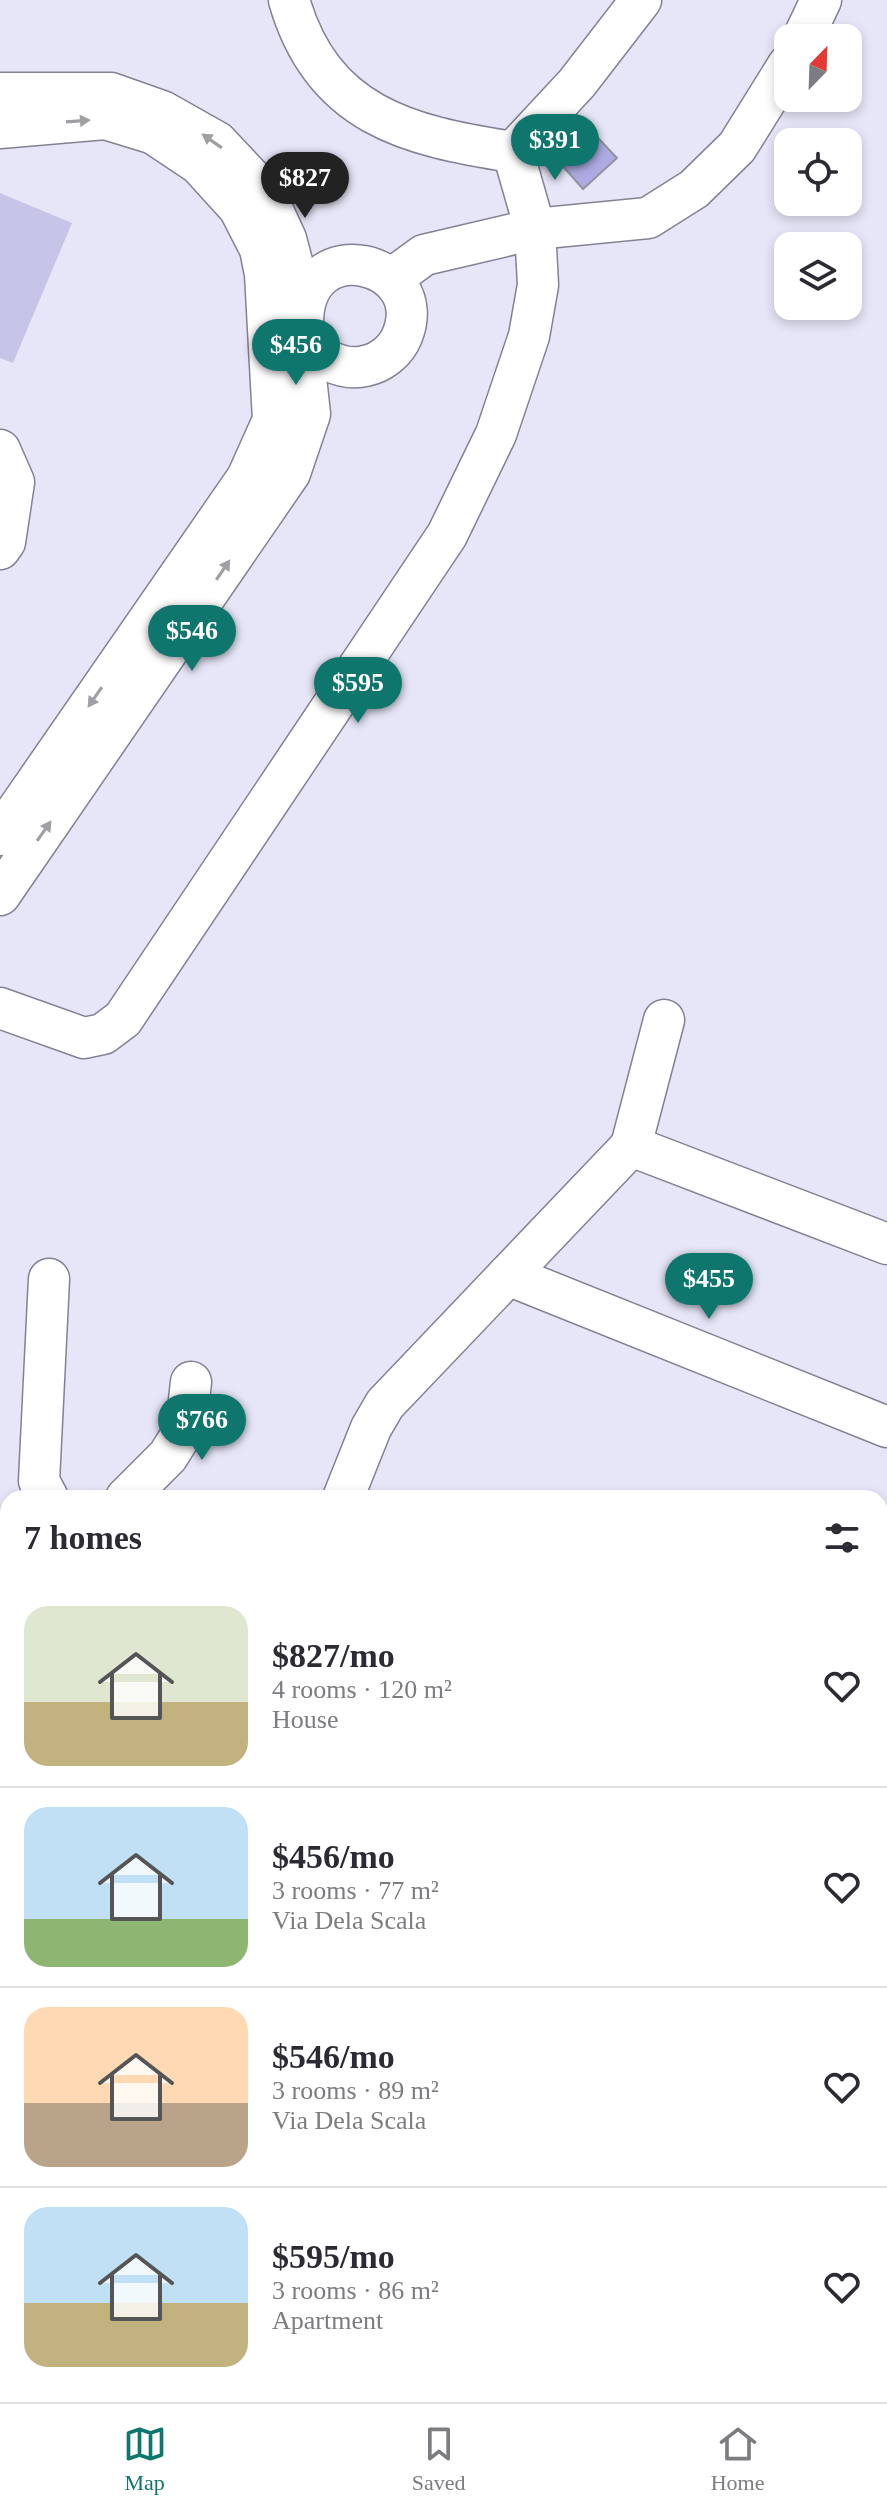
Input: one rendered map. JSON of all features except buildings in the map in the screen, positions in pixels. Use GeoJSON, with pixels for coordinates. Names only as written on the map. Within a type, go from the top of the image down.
{"type":"FeatureCollection","features":[{"type":"Feature","properties":{"kind":"street"},"geometry":{"type":"LineString","coordinates":[[289,0],[298,33],[332,84],[376,115],[415,133],[513,152]]}},
{"type":"Feature","properties":{"kind":"street"},"geometry":{"type":"LineString","coordinates":[[513,152],[577,83],[641,0]]}},
{"type":"Feature","properties":{"kind":"street"},"geometry":{"type":"LineString","coordinates":[[810,24],[821,0]]}},
{"type":"Feature","properties":{"kind":"street"},"geometry":{"type":"LineString","coordinates":[[391,279],[424,255],[535,229],[648,218],[694,189],[737,147],[774,88]]}},
{"type":"Feature","properties":{"kind":"street"},"geometry":{"type":"LineString","coordinates":[[0,93],[111,93],[162,111],[217,142],[265,193],[274,248]]}},
{"type":"Feature","properties":{"kind":"street"},"geometry":{"type":"LineString","coordinates":[[0,128],[105,119],[154,134],[199,164],[294,269],[297,356],[310,414],[290,473],[66,769],[0,835]]}},
{"type":"Feature","properties":{"kind":"street"},"geometry":{"type":"LineString","coordinates":[[0,1008],[84,1038],[103,1034],[123,1019],[447,535],[496,434],[529,336],[538,285],[535,229],[513,152]]}},
{"type":"Feature","properties":{"kind":"street"},"geometry":{"type":"LineString","coordinates":[[274,248],[324,274]]}},
{"type":"Feature","properties":{"kind":"street"},"geometry":{"type":"LineString","coordinates":[[345,264],[361,264],[377,269],[391,279],[401,292],[406,307],[406,323],[392,352],[379,362],[364,367],[347,367],[297,356],[306,332],[303,308],[308,292],[324,274],[345,264]]}},
{"type":"Feature","properties":{"kind":"street"},"geometry":{"type":"LineString","coordinates":[[0,450],[14,482],[5,542],[0,549]]}},
{"type":"Feature","properties":{"kind":"street"},"geometry":{"type":"LineString","coordinates":[[0,895],[66,769]]}},
{"type":"Feature","properties":{"kind":"street"},"geometry":{"type":"LineString","coordinates":[[346,1490],[371,1428],[385,1404],[631,1146],[664,1020]]}},
{"type":"Feature","properties":{"kind":"street"},"geometry":{"type":"LineString","coordinates":[[631,1146],[887,1244]]}},
{"type":"Feature","properties":{"kind":"street"},"geometry":{"type":"LineString","coordinates":[[508,1275],[887,1427]]}},
{"type":"Feature","properties":{"kind":"street"},"geometry":{"type":"LineString","coordinates":[[44,1490],[39,1481],[49,1279]]}},
{"type":"Feature","properties":{"kind":"street"},"geometry":{"type":"LineString","coordinates":[[134,1490],[168,1456],[186,1427],[191,1382]]}},
{"type":"Feature","properties":{"kind":"shaded area"},"geometry":{"type":"Polygon","coordinates":[[[0,193],[72,223],[13,363],[0,358],[0,193]]]}}]}
